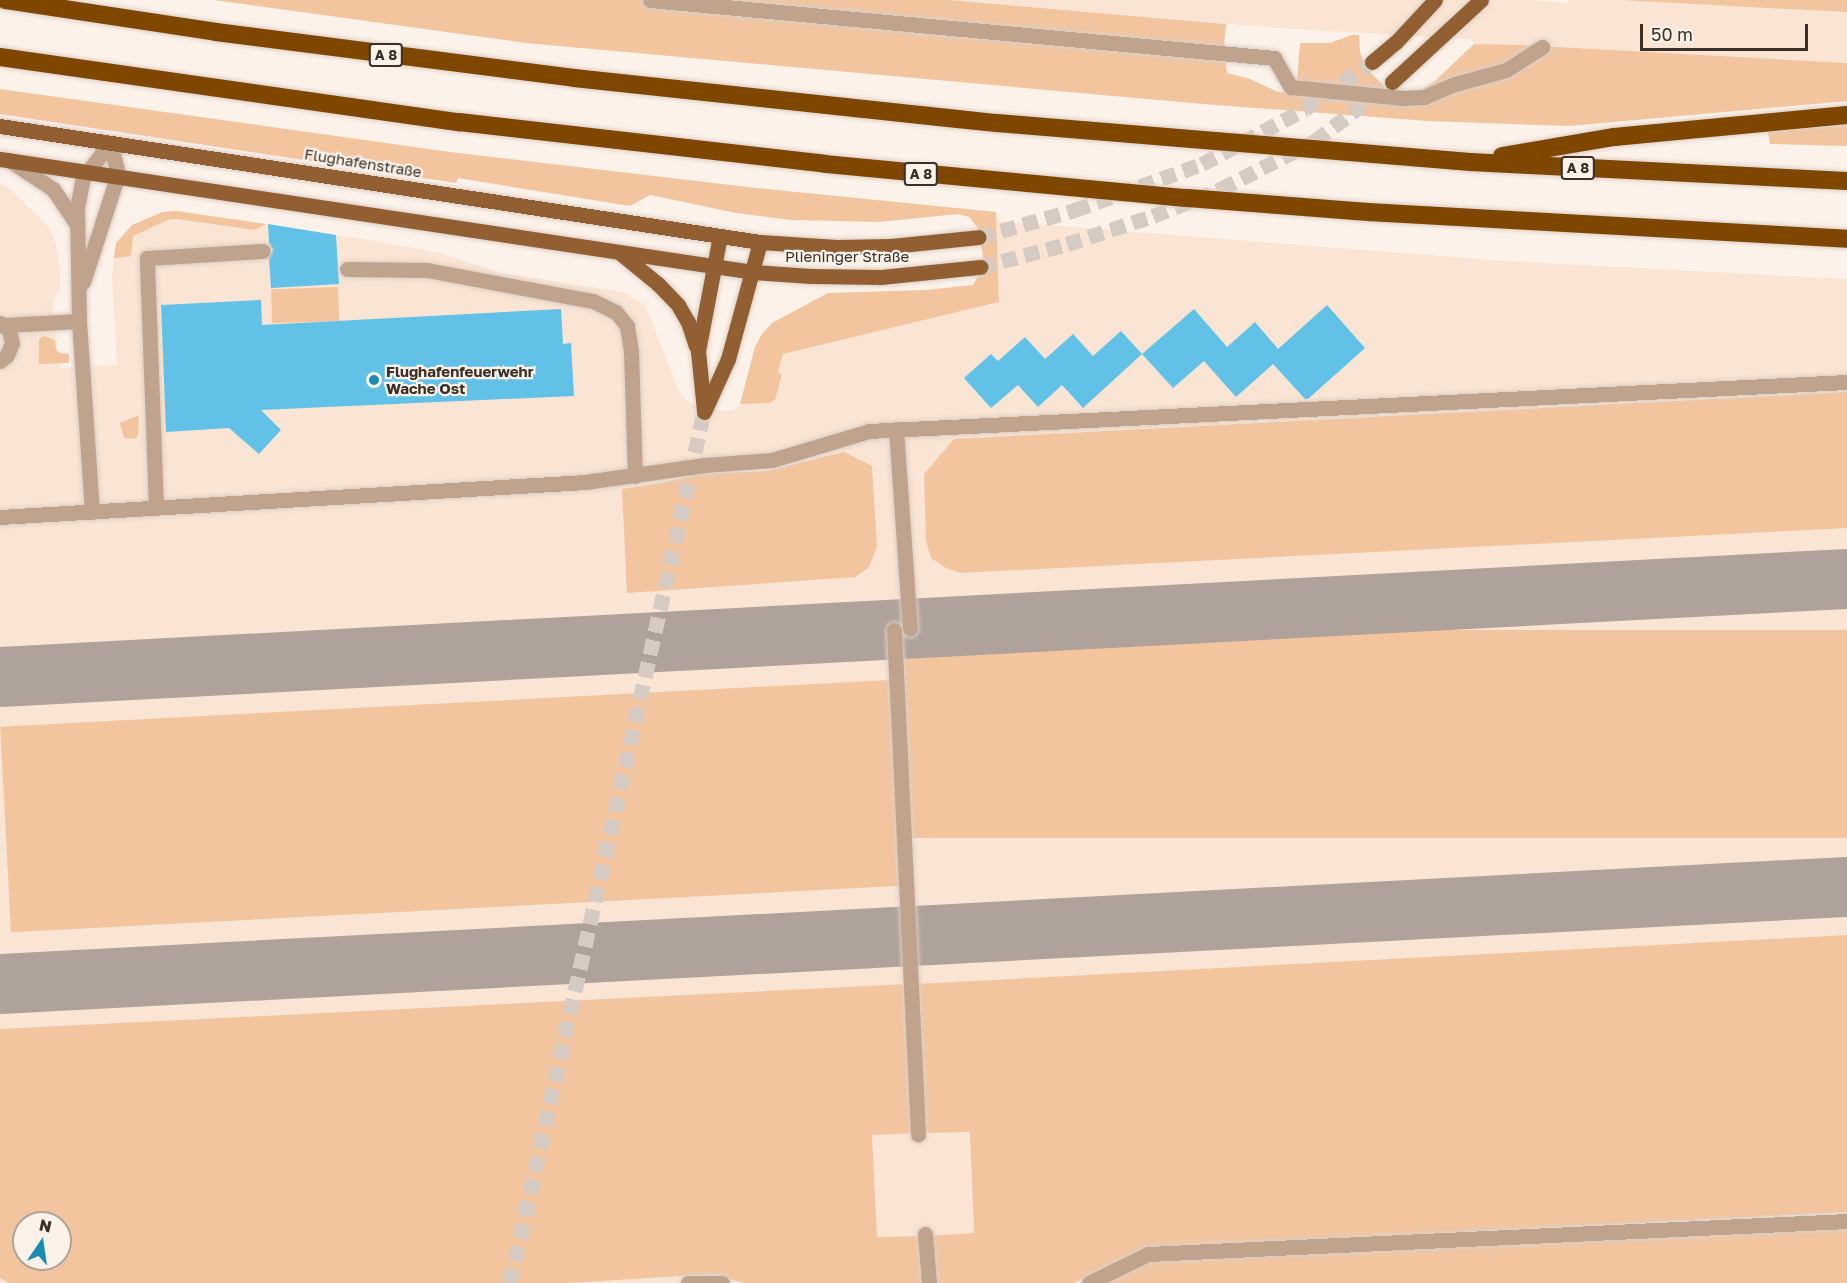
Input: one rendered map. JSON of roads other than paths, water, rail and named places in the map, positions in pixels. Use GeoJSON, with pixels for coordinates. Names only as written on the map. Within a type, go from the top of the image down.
{"type":"FeatureCollection","features":[{"type":"Feature","properties":{"kind":"highway","name":"A 8"},"geometry":{"type":"LineString","coordinates":[[5,0],[370,53],[693,92],[1163,139],[1470,162],[1847,181]]}},
{"type":"Feature","properties":{"kind":"highway","name":"A 8"},"geometry":{"type":"LineString","coordinates":[[0,57],[447,120],[836,165],[1186,198],[1368,212],[1847,239]]}},
{"type":"Feature","properties":{"kind":"highway"},"geometry":{"type":"LineString","coordinates":[[1470,162],[1614,137],[1847,115]]}},
{"type":"Feature","properties":{"kind":"main road"},"geometry":{"type":"LineString","coordinates":[[1372,62],[1396,42],[1435,0]]}},
{"type":"Feature","properties":{"kind":"main road"},"geometry":{"type":"LineString","coordinates":[[1392,82],[1481,0]]}},
{"type":"Feature","properties":{"kind":"main road","name":"Flughafenstraße"},"geometry":{"type":"LineString","coordinates":[[0,126],[720,236]]}},
{"type":"Feature","properties":{"kind":"main road"},"geometry":{"type":"LineString","coordinates":[[4,159],[714,267]]}},
{"type":"Feature","properties":{"kind":"main road"},"geometry":{"type":"LineString","coordinates":[[698,351],[720,236]]}},
{"type":"Feature","properties":{"kind":"main road","name":"Plieninger Straße"},"geometry":{"type":"LineString","coordinates":[[720,236],[760,242],[837,247],[891,246],[979,237]]}},
{"type":"Feature","properties":{"kind":"main road"},"geometry":{"type":"LineString","coordinates":[[620,253],[658,284],[678,305],[688,322],[698,351],[704,412],[728,359],[760,242]]}},
{"type":"Feature","properties":{"kind":"main road","name":"Plieninger Straße"},"geometry":{"type":"LineString","coordinates":[[714,267],[811,276],[881,277],[980,267]]}},
{"type":"Feature","properties":{"kind":"lane"},"geometry":{"type":"LineString","coordinates":[[650,0],[1274,58],[1291,87],[1403,98],[1424,97],[1455,84],[1506,70],[1542,47]]}},
{"type":"Feature","properties":{"kind":"lane"},"geometry":{"type":"LineString","coordinates":[[92,512],[78,321],[80,290],[76,223],[78,192],[87,172],[110,143]]}},
{"type":"Feature","properties":{"kind":"lane"},"geometry":{"type":"LineString","coordinates":[[80,290],[118,176],[110,143]]}},
{"type":"Feature","properties":{"kind":"lane"},"geometry":{"type":"LineString","coordinates":[[4,159],[53,189],[76,223]]}},
{"type":"Feature","properties":{"kind":"lane"},"geometry":{"type":"LineString","coordinates":[[156,508],[147,258],[263,251]]}},
{"type":"Feature","properties":{"kind":"lane"},"geometry":{"type":"LineString","coordinates":[[347,269],[427,270],[593,301],[616,312],[627,326],[631,351],[636,476]]}},
{"type":"Feature","properties":{"kind":"lane"},"geometry":{"type":"LineString","coordinates":[[0,361],[7,355],[12,343],[2,324],[78,321]]}},
{"type":"Feature","properties":{"kind":"lane"},"geometry":{"type":"LineString","coordinates":[[0,517],[636,476],[705,465],[772,460],[869,431],[896,429],[1847,382]]}},
{"type":"Feature","properties":{"kind":"lane"},"geometry":{"type":"LineString","coordinates":[[896,429],[918,1134]]}},
{"type":"Feature","properties":{"kind":"lane"},"geometry":{"type":"LineString","coordinates":[[1089,1283],[1148,1254],[1847,1221]]}},
{"type":"Feature","properties":{"kind":"lane"},"geometry":{"type":"LineString","coordinates":[[925,1234],[929,1283]]}},
{"type":"Feature","properties":{"kind":"lane"},"geometry":{"type":"LineString","coordinates":[[688,1283],[722,1283]]}},
{"type":"Feature","properties":{"kind":"tunnel"},"geometry":{"type":"LineString","coordinates":[[979,237],[1075,210],[1202,164],[1305,109],[1372,62]]}},
{"type":"Feature","properties":{"kind":"tunnel"},"geometry":{"type":"LineString","coordinates":[[980,267],[1067,244],[1153,216],[1221,189],[1315,141],[1392,82]]}},
{"type":"Feature","properties":{"kind":"tunnel"},"geometry":{"type":"LineString","coordinates":[[510,1283],[704,412]]}},
{"type":"Feature","properties":{"kind":"place","name":"Flughafenfeuerwehr Wache Ost"},"geometry":{"type":"Point","coordinates":[374,380]}}]}
